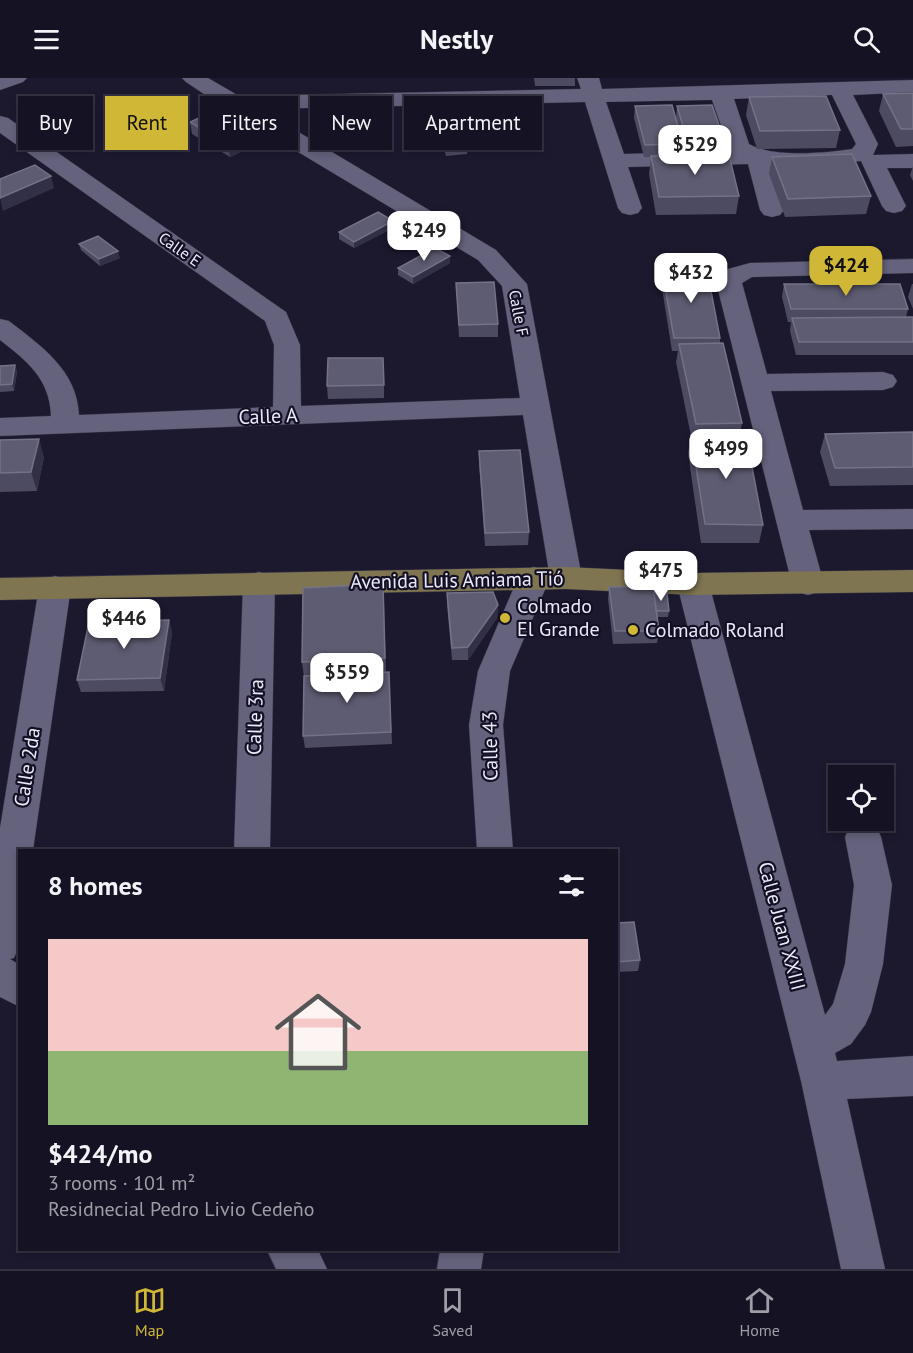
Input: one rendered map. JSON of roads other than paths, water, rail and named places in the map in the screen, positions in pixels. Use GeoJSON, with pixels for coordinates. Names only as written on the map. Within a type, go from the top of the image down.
{"type":"FeatureCollection","features":[{"type":"Feature","properties":{"kind":"main road","name":"Avenida Luis Amiama Tió"},"geometry":{"type":"LineString","coordinates":[[0,589],[534,578],[693,584],[913,582]]}},
{"type":"Feature","properties":{"kind":"street"},"geometry":{"type":"LineString","coordinates":[[0,84],[16,78]]}},
{"type":"Feature","properties":{"kind":"street","name":"Calle F"},"geometry":{"type":"LineString","coordinates":[[193,78],[222,96]]}},
{"type":"Feature","properties":{"kind":"street"},"geometry":{"type":"LineString","coordinates":[[337,78],[349,96]]}},
{"type":"Feature","properties":{"kind":"street"},"geometry":{"type":"LineString","coordinates":[[392,98],[591,87],[720,93],[913,86]]}},
{"type":"Feature","properties":{"kind":"street"},"geometry":{"type":"LineString","coordinates":[[591,87],[630,208]]}},
{"type":"Feature","properties":{"kind":"street"},"geometry":{"type":"LineString","coordinates":[[840,89],[894,206]]}},
{"type":"Feature","properties":{"kind":"street"},"geometry":{"type":"LineString","coordinates":[[720,93],[739,148],[745,154],[757,157]]}},
{"type":"Feature","properties":{"kind":"street","name":"Calle E"},"geometry":{"type":"LineString","coordinates":[[0,123],[277,316],[287,345],[287,416]]}},
{"type":"Feature","properties":{"kind":"street","name":"Calle F"},"geometry":{"type":"LineString","coordinates":[[298,142],[487,255],[514,284],[566,578]]}},
{"type":"Feature","properties":{"kind":"street"},"geometry":{"type":"LineString","coordinates":[[616,161],[757,157],[846,158],[859,155],[913,160]]}},
{"type":"Feature","properties":{"kind":"street"},"geometry":{"type":"LineString","coordinates":[[757,157],[772,210]]}},
{"type":"Feature","properties":{"kind":"street"},"geometry":{"type":"LineString","coordinates":[[808,584],[729,282],[737,274],[750,270],[913,266]]}},
{"type":"Feature","properties":{"kind":"street"},"geometry":{"type":"LineString","coordinates":[[0,327],[54,375],[63,391],[66,407],[65,424]]}},
{"type":"Feature","properties":{"kind":"street"},"geometry":{"type":"LineString","coordinates":[[755,383],[883,381]]}},
{"type":"Feature","properties":{"kind":"street","name":"Calle A"},"geometry":{"type":"LineString","coordinates":[[0,428],[535,406]]}},
{"type":"Feature","properties":{"kind":"street"},"geometry":{"type":"LineString","coordinates":[[792,520],[913,519]]}},
{"type":"Feature","properties":{"kind":"street","name":"Calle 43"},"geometry":{"type":"LineString","coordinates":[[495,849],[486,725],[494,671],[534,578]]}},
{"type":"Feature","properties":{"kind":"street","name":"Calle 3ra"},"geometry":{"type":"LineString","coordinates":[[252,849],[259,583]]}},
{"type":"Feature","properties":{"kind":"street","name":"Calle Juan XXIII"},"geometry":{"type":"LineString","coordinates":[[693,584],[817,1063],[863,1269]]}},
{"type":"Feature","properties":{"kind":"street","name":"Calle 2da"},"geometry":{"type":"LineString","coordinates":[[0,946],[55,587]]}},
{"type":"Feature","properties":{"kind":"street"},"geometry":{"type":"LineString","coordinates":[[863,837],[873,885],[864,964],[851,1012],[817,1063],[913,1076]]}},
{"type":"Feature","properties":{"kind":"street"},"geometry":{"type":"LineString","coordinates":[[0,973],[18,987]]}},
{"type":"Feature","properties":{"kind":"street"},"geometry":{"type":"LineString","coordinates":[[290,1251],[305,1269]]}},
{"type":"Feature","properties":{"kind":"street"},"geometry":{"type":"LineString","coordinates":[[459,1269],[462,1251]]}},
{"type":"Feature","properties":{"kind":"place","name":"Colmado El Grande"},"geometry":{"type":"Point","coordinates":[505,618]}},
{"type":"Feature","properties":{"kind":"place","name":"Colmado Roland"},"geometry":{"type":"Point","coordinates":[633,630]}}]}
